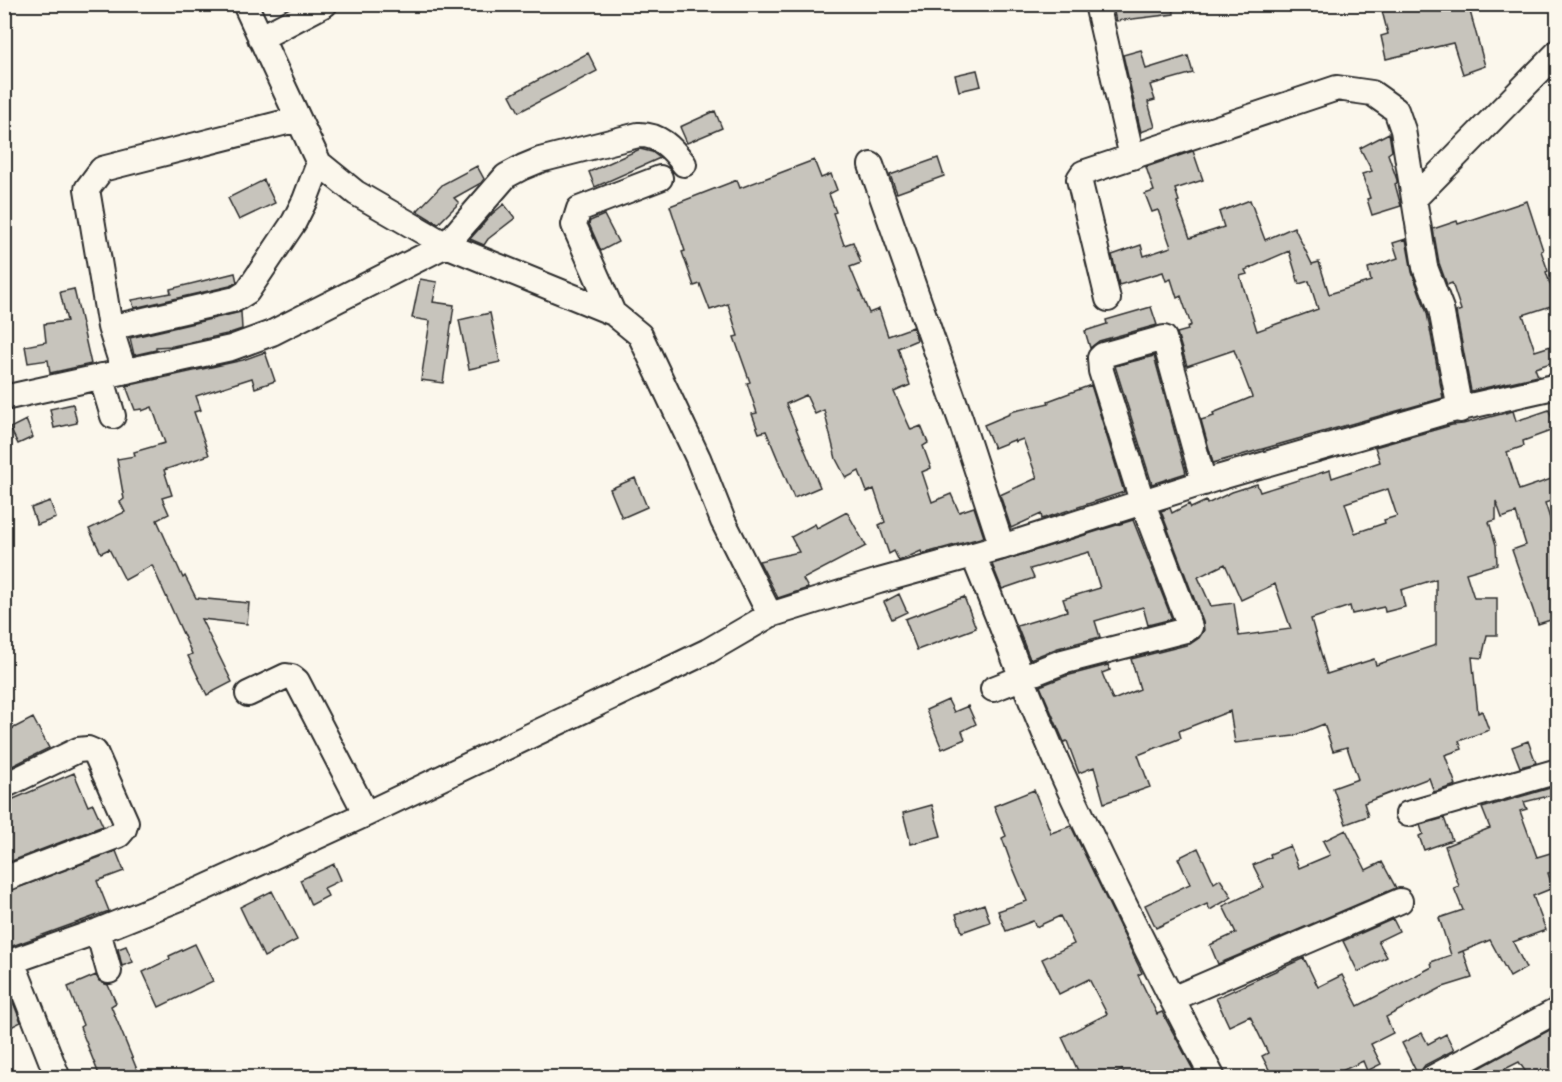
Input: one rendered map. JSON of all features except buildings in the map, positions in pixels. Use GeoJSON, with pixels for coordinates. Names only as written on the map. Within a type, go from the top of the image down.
{"type":"FeatureCollection","features":[{"type":"Feature","properties":{"kind":"street"},"geometry":{"type":"LineString","coordinates":[[245,4],[319,162],[356,193],[446,245],[613,313],[640,334],[698,458],[723,521],[770,615]]}},
{"type":"Feature","properties":{"kind":"street"},"geometry":{"type":"LineString","coordinates":[[260,38],[325,4]]}},
{"type":"Feature","properties":{"kind":"street"},"geometry":{"type":"LineString","coordinates":[[1097,4],[1132,156]]}},
{"type":"Feature","properties":{"kind":"street"},"geometry":{"type":"LineString","coordinates":[[1414,199],[1557,52]]}},
{"type":"Feature","properties":{"kind":"street"},"geometry":{"type":"LineString","coordinates":[[1108,300],[1079,179],[1083,173],[1337,88],[1372,93],[1396,110],[1403,130],[1425,267],[1441,309],[1460,410]]}},
{"type":"Feature","properties":{"kind":"street"},"geometry":{"type":"LineString","coordinates":[[113,416],[110,327],[87,189],[102,169],[298,119]]}},
{"type":"Feature","properties":{"kind":"street"},"geometry":{"type":"LineString","coordinates":[[4,399],[231,348],[272,333],[446,245],[506,177],[540,160],[649,134],[659,139],[684,164]]}},
{"type":"Feature","properties":{"kind":"street"},"geometry":{"type":"LineString","coordinates":[[110,327],[243,296],[248,292],[294,222],[319,162]]}},
{"type":"Feature","properties":{"kind":"street"},"geometry":{"type":"LineString","coordinates":[[871,165],[961,421],[1002,547]]}},
{"type":"Feature","properties":{"kind":"street"},"geometry":{"type":"LineString","coordinates":[[613,313],[574,225],[574,220],[579,209],[660,178]]}},
{"type":"Feature","properties":{"kind":"street"},"geometry":{"type":"LineString","coordinates":[[993,689],[1062,662],[1186,630],[1190,627],[1142,501],[1101,371],[1100,358],[1109,352],[1164,338],[1204,483]]}},
{"type":"Feature","properties":{"kind":"street"},"geometry":{"type":"LineString","coordinates":[[58,1077],[8,962],[98,931],[200,890],[366,814],[708,651],[770,615],[879,581],[1002,547],[1142,501],[1448,411],[1557,386]]}},
{"type":"Feature","properties":{"kind":"street"},"geometry":{"type":"LineString","coordinates":[[973,555],[1020,677],[1062,772],[1172,999],[1213,1077]]}},
{"type":"Feature","properties":{"kind":"street"},"geometry":{"type":"LineString","coordinates":[[248,694],[286,676],[297,681],[366,814]]}},
{"type":"Feature","properties":{"kind":"street"},"geometry":{"type":"LineString","coordinates":[[4,786],[78,750],[88,749],[95,752],[126,822],[119,835],[4,879]]}},
{"type":"Feature","properties":{"kind":"street"},"geometry":{"type":"LineString","coordinates":[[1408,814],[1557,771]]}},
{"type":"Feature","properties":{"kind":"street"},"geometry":{"type":"LineString","coordinates":[[1172,999],[1400,901]]}},
{"type":"Feature","properties":{"kind":"street"},"geometry":{"type":"LineString","coordinates":[[98,931],[109,970]]}},
{"type":"Feature","properties":{"kind":"street"},"geometry":{"type":"LineString","coordinates":[[1432,1077],[1557,1010]]}}]}
